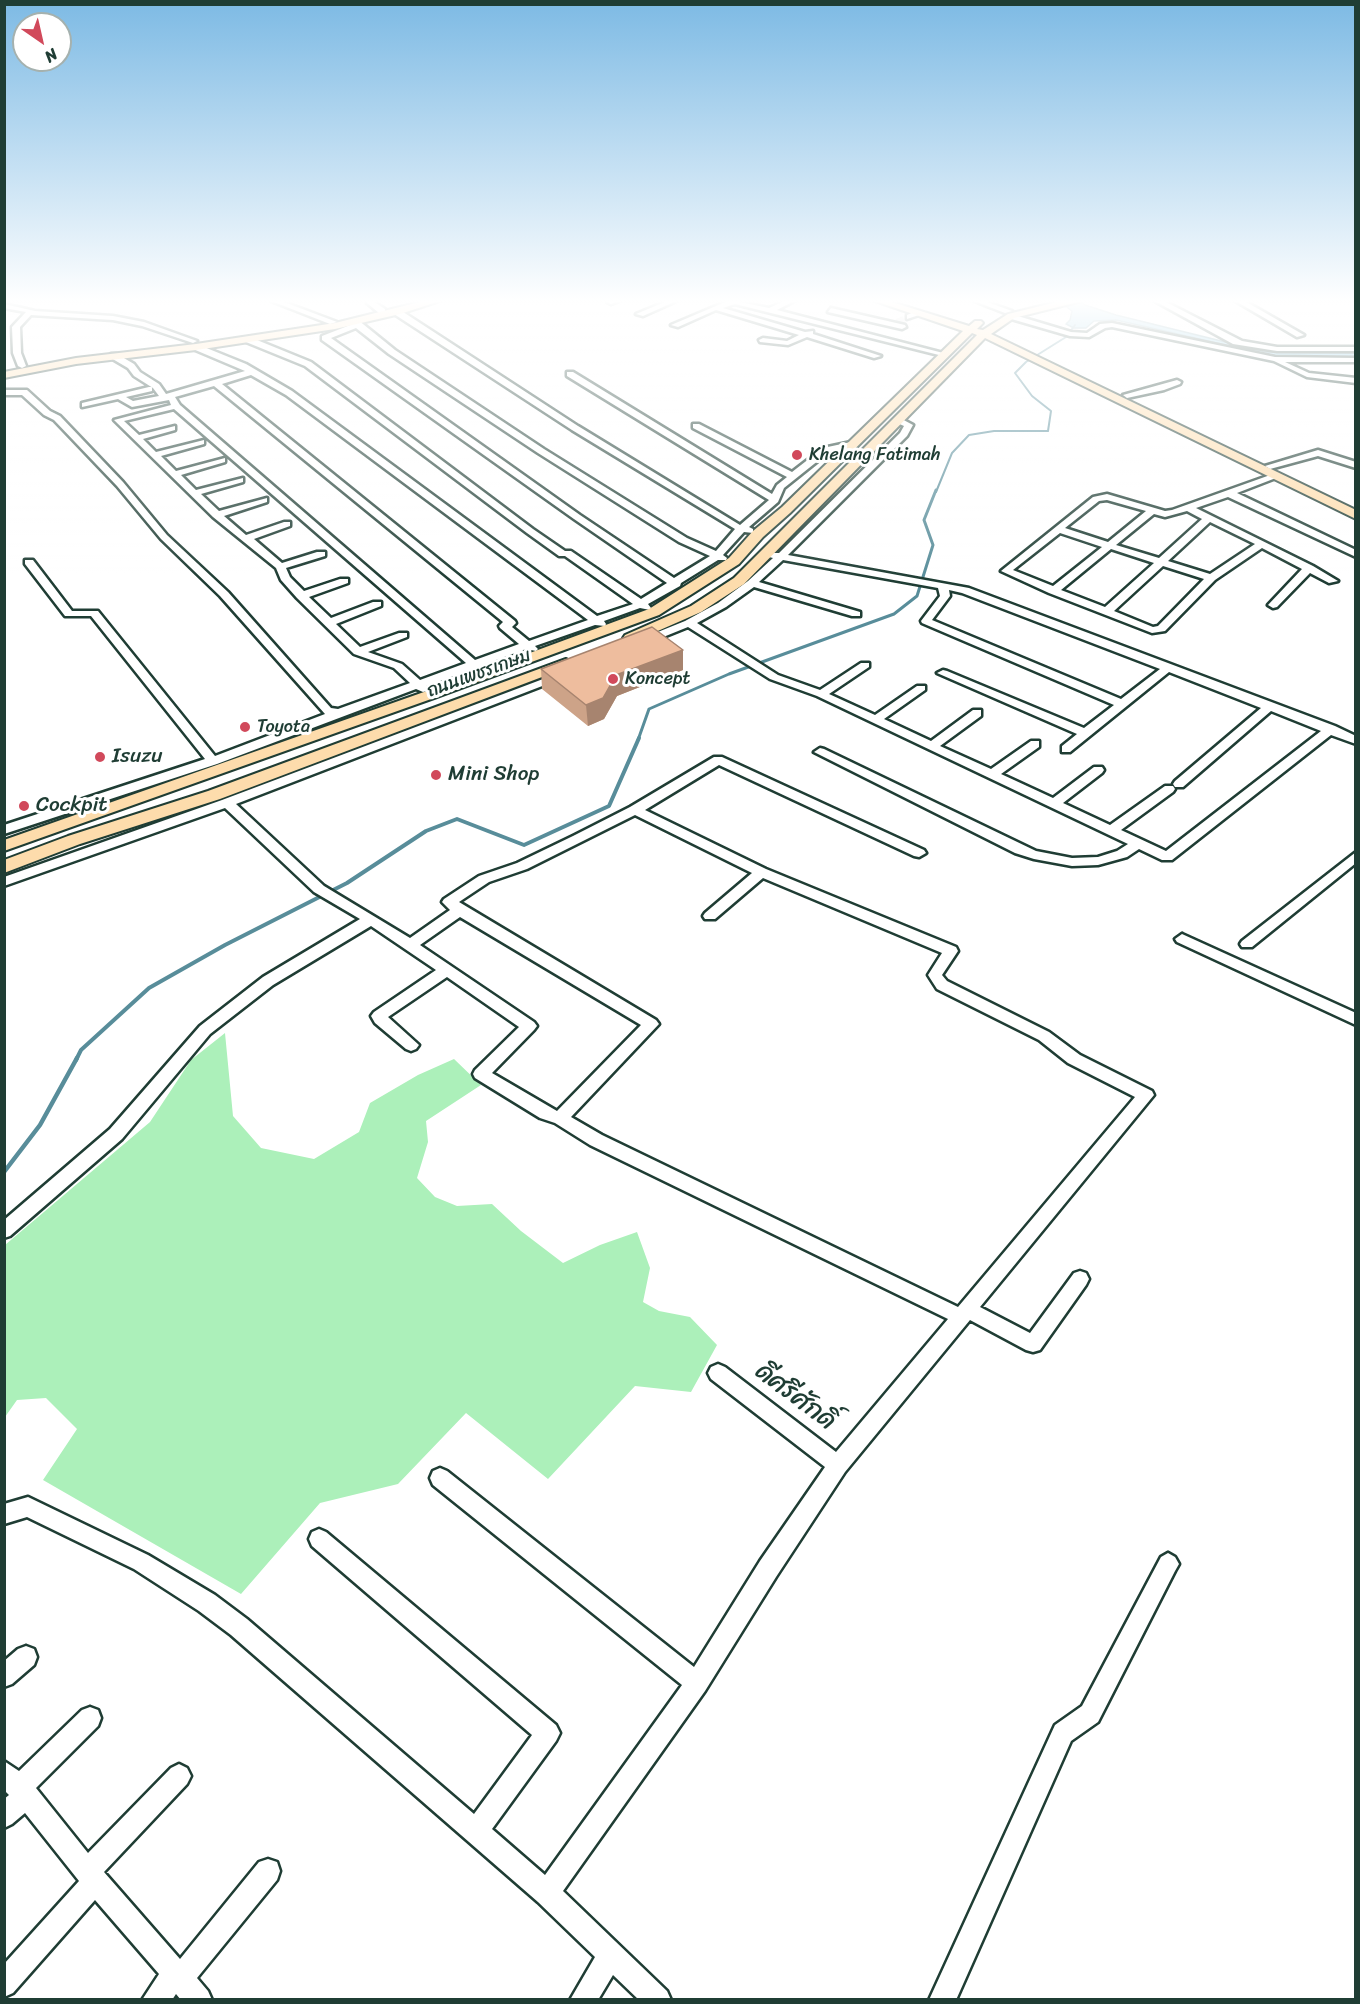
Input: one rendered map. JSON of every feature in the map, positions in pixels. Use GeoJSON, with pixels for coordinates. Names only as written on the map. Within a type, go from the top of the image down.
{"type":"FeatureCollection","features":[{"type":"Feature","properties":{"kind":"main road","name":"ถนนเพชรเกษม"},"geometry":{"type":"LineString","coordinates":[[4,846],[198,778],[344,717],[601,624],[654,612],[734,561],[758,534],[777,505],[851,445],[904,393]]}},
{"type":"Feature","properties":{"kind":"main road","name":"ถนนเพชรเกษม"},"geometry":{"type":"LineString","coordinates":[[616,648],[696,609],[773,555],[926,393]]}},
{"type":"Feature","properties":{"kind":"main road"},"geometry":{"type":"LineString","coordinates":[[1112,393],[1273,471],[1356,507]]}},
{"type":"Feature","properties":{"kind":"main road"},"geometry":{"type":"LineString","coordinates":[[1121,393],[1356,515]]}},
{"type":"Feature","properties":{"kind":"main road"},"geometry":{"type":"LineString","coordinates":[[882,414],[901,418]]}},
{"type":"Feature","properties":{"kind":"main road","name":"ถนนเพชรเกษม"},"geometry":{"type":"LineString","coordinates":[[4,867],[74,840],[221,799],[579,663]]}},
{"type":"Feature","properties":{"kind":"main road"},"geometry":{"type":"LineString","coordinates":[[198,778],[221,799]]}},
{"type":"Feature","properties":{"kind":"street"},"geometry":{"type":"LineString","coordinates":[[25,393],[47,413],[57,418],[120,484],[164,537],[224,594],[327,711],[344,717]]}},
{"type":"Feature","properties":{"kind":"street"},"geometry":{"type":"LineString","coordinates":[[86,405],[136,393]]}},
{"type":"Feature","properties":{"kind":"street"},"geometry":{"type":"LineString","coordinates":[[161,393],[164,397],[172,398],[176,406],[479,669]]}},
{"type":"Feature","properties":{"kind":"street"},"geometry":{"type":"LineString","coordinates":[[120,397],[132,404],[180,393]]}},
{"type":"Feature","properties":{"kind":"street"},"geometry":{"type":"LineString","coordinates":[[227,393],[511,623],[504,626],[534,650]]}},
{"type":"Feature","properties":{"kind":"street"},"geometry":{"type":"LineString","coordinates":[[288,393],[601,624],[676,584],[717,556],[741,529],[777,505],[780,487],[826,450],[851,445]]}},
{"type":"Feature","properties":{"kind":"street"},"geometry":{"type":"LineString","coordinates":[[346,393],[530,531],[563,554],[567,553],[639,605],[654,612]]}},
{"type":"Feature","properties":{"kind":"street"},"geometry":{"type":"LineString","coordinates":[[401,393],[493,459],[676,584]]}},
{"type":"Feature","properties":{"kind":"street"},"geometry":{"type":"LineString","coordinates":[[453,393],[683,540],[717,556],[734,561]]}},
{"type":"Feature","properties":{"kind":"street"},"geometry":{"type":"LineString","coordinates":[[520,393],[741,529],[758,534]]}},
{"type":"Feature","properties":{"kind":"street"},"geometry":{"type":"LineString","coordinates":[[599,393],[777,505]]}},
{"type":"Feature","properties":{"kind":"street"},"geometry":{"type":"LineString","coordinates":[[1127,395],[1139,393]]}},
{"type":"Feature","properties":{"kind":"street"},"geometry":{"type":"LineString","coordinates":[[176,406],[118,420],[235,532],[246,538],[280,567],[285,578],[358,652],[398,666],[423,690]]}},
{"type":"Feature","properties":{"kind":"street"},"geometry":{"type":"LineString","coordinates":[[696,426],[784,473],[795,476]]}},
{"type":"Feature","properties":{"kind":"street"},"geometry":{"type":"LineString","coordinates":[[137,438],[172,428]]}},
{"type":"Feature","properties":{"kind":"street"},"geometry":{"type":"LineString","coordinates":[[154,455],[201,442]]}},
{"type":"Feature","properties":{"kind":"street"},"geometry":{"type":"LineString","coordinates":[[1262,543],[1211,578],[1161,629],[1152,630],[1006,571],[1057,529],[1102,498],[1152,511],[1174,513],[1228,493],[1273,471],[1318,453],[1356,465]]}},
{"type":"Feature","properties":{"kind":"street"},"geometry":{"type":"LineString","coordinates":[[174,474],[222,460]]}},
{"type":"Feature","properties":{"kind":"street"},"geometry":{"type":"LineString","coordinates":[[194,493],[240,480]]}},
{"type":"Feature","properties":{"kind":"street"},"geometry":{"type":"LineString","coordinates":[[1228,493],[1356,554]]}},
{"type":"Feature","properties":{"kind":"street"},"geometry":{"type":"LineString","coordinates":[[216,514],[264,500]]}},
{"type":"Feature","properties":{"kind":"street"},"geometry":{"type":"LineString","coordinates":[[1188,508],[1262,543],[1333,581]]}},
{"type":"Feature","properties":{"kind":"street"},"geometry":{"type":"LineString","coordinates":[[1053,591],[1152,511]]}},
{"type":"Feature","properties":{"kind":"street"},"geometry":{"type":"LineString","coordinates":[[1106,612],[1209,518]]}},
{"type":"Feature","properties":{"kind":"street"},"geometry":{"type":"LineString","coordinates":[[246,538],[287,524]]}},
{"type":"Feature","properties":{"kind":"street"},"geometry":{"type":"LineString","coordinates":[[1057,529],[1211,578]]}},
{"type":"Feature","properties":{"kind":"street"},"geometry":{"type":"LineString","coordinates":[[280,567],[321,554]]}},
{"type":"Feature","properties":{"kind":"street"},"geometry":{"type":"LineString","coordinates":[[638,639],[688,623],[722,605],[752,583],[773,555],[965,590],[1356,740]]}},
{"type":"Feature","properties":{"kind":"street"},"geometry":{"type":"LineString","coordinates":[[29,562],[69,614],[94,613],[213,761]]}},
{"type":"Feature","properties":{"kind":"street"},"geometry":{"type":"LineString","coordinates":[[1273,604],[1310,568]]}},
{"type":"Feature","properties":{"kind":"street"},"geometry":{"type":"LineString","coordinates":[[302,596],[344,580]]}},
{"type":"Feature","properties":{"kind":"street"},"geometry":{"type":"LineString","coordinates":[[752,583],[856,614]]}},
{"type":"Feature","properties":{"kind":"street"},"geometry":{"type":"LineString","coordinates":[[942,585],[945,596],[926,621],[1122,704]]}},
{"type":"Feature","properties":{"kind":"street"},"geometry":{"type":"LineString","coordinates":[[328,622],[377,604]]}},
{"type":"Feature","properties":{"kind":"street"},"geometry":{"type":"LineString","coordinates":[[688,623],[774,677],[821,694],[1167,857],[1331,729]]}},
{"type":"Feature","properties":{"kind":"street"},"geometry":{"type":"LineString","coordinates":[[358,652],[403,635]]}},
{"type":"Feature","properties":{"kind":"street"},"geometry":{"type":"LineString","coordinates":[[821,694],[865,665]]}},
{"type":"Feature","properties":{"kind":"street"},"geometry":{"type":"LineString","coordinates":[[1066,749],[1166,669]]}},
{"type":"Feature","properties":{"kind":"street"},"geometry":{"type":"LineString","coordinates":[[943,673],[1085,733]]}},
{"type":"Feature","properties":{"kind":"street"},"geometry":{"type":"LineString","coordinates":[[875,720],[921,688]]}},
{"type":"Feature","properties":{"kind":"street"},"geometry":{"type":"LineString","coordinates":[[1111,831],[1174,786],[1270,706]]}},
{"type":"Feature","properties":{"kind":"street"},"geometry":{"type":"LineString","coordinates":[[932,746],[977,713]]}},
{"type":"Feature","properties":{"kind":"street"},"geometry":{"type":"LineString","coordinates":[[4,830],[344,717]]}},
{"type":"Feature","properties":{"kind":"street"},"geometry":{"type":"LineString","coordinates":[[991,774],[1035,744]]}},
{"type":"Feature","properties":{"kind":"street"},"geometry":{"type":"LineString","coordinates":[[820,752],[1034,855],[1066,861],[1098,861],[1122,854],[1138,844]]}},
{"type":"Feature","properties":{"kind":"street"},"geometry":{"type":"LineString","coordinates":[[560,1118],[651,1024],[449,902],[484,879],[551,853],[635,810],[718,760],[919,853]]}},
{"type":"Feature","properties":{"kind":"street"},"geometry":{"type":"LineString","coordinates":[[1053,804],[1098,770]]}},
{"type":"Feature","properties":{"kind":"street"},"geometry":{"type":"LineString","coordinates":[[4,882],[221,799],[318,889],[371,919],[529,1026],[481,1074],[546,1114],[560,1118],[596,1140],[964,1314],[1033,1344],[1080,1279]]}},
{"type":"Feature","properties":{"kind":"street"},"geometry":{"type":"LineString","coordinates":[[547,1893],[697,1683],[768,1569],[838,1465],[1146,1095],[1074,1059],[1044,1035],[942,985],[935,975],[951,951],[761,872],[635,810]]}},
{"type":"Feature","properties":{"kind":"street"},"geometry":{"type":"LineString","coordinates":[[1247,944],[1356,856]]}},
{"type":"Feature","properties":{"kind":"street"},"geometry":{"type":"LineString","coordinates":[[710,916],[761,872]]}},
{"type":"Feature","properties":{"kind":"street"},"geometry":{"type":"LineString","coordinates":[[410,945],[460,910]]}},
{"type":"Feature","properties":{"kind":"street"},"geometry":{"type":"LineString","coordinates":[[4,1231],[116,1134],[205,1030],[268,981],[371,919]]}},
{"type":"Feature","properties":{"kind":"street"},"geometry":{"type":"LineString","coordinates":[[1182,939],[1356,1020]]}},
{"type":"Feature","properties":{"kind":"street"},"geometry":{"type":"LineString","coordinates":[[411,1045],[378,1016],[447,970]]}},
{"type":"Feature","properties":{"kind":"street","name":"ดีศรีศักดิ์"},"geometry":{"type":"LineString","coordinates":[[718,1373],[838,1465]]}},
{"type":"Feature","properties":{"kind":"street"},"geometry":{"type":"LineString","coordinates":[[440,1478],[697,1683]]}},
{"type":"Feature","properties":{"kind":"street"},"geometry":{"type":"LineString","coordinates":[[4,1514],[28,1507],[141,1562],[207,1603],[268,1651],[477,1831],[547,1893],[658,2000]]}},
{"type":"Feature","properties":{"kind":"street"},"geometry":{"type":"LineString","coordinates":[[319,1539],[548,1733],[477,1831]]}},
{"type":"Feature","properties":{"kind":"street"},"geometry":{"type":"LineString","coordinates":[[942,2000],[1063,1733],[1090,1714],[1168,1564]]}},
{"type":"Feature","properties":{"kind":"street"},"geometry":{"type":"LineString","coordinates":[[4,1677],[26,1657]]}},
{"type":"Feature","properties":{"kind":"street"},"geometry":{"type":"LineString","coordinates":[[4,1816],[17,1785],[90,1718]]}},
{"type":"Feature","properties":{"kind":"street"},"geometry":{"type":"LineString","coordinates":[[4,1984],[91,1877],[179,1776]]}},
{"type":"Feature","properties":{"kind":"street"},"geometry":{"type":"LineString","coordinates":[[17,1785],[91,1877],[199,2000]]}},
{"type":"Feature","properties":{"kind":"street"},"geometry":{"type":"LineString","coordinates":[[155,2000],[179,1976],[268,1871]]}},
{"type":"Feature","properties":{"kind":"street"},"geometry":{"type":"LineString","coordinates":[[584,2000],[610,1956]]}},
{"type":"Feature","properties":{"kind":"green space"},"geometry":{"type":"Polygon","coordinates":[[[225,1033],[233,1116],[261,1148],[314,1159],[359,1132],[370,1103],[418,1075],[454,1059],[481,1085],[426,1121],[428,1142],[417,1178],[435,1197],[457,1206],[492,1204],[521,1231],[563,1263],[600,1245],[637,1232],[650,1268],[643,1302],[659,1311],[690,1317],[717,1345],[691,1392],[635,1386],[548,1479],[466,1413],[398,1484],[320,1503],[241,1594],[43,1480],[77,1429],[46,1398],[17,1400],[5,1417],[5,1245],[150,1122],[191,1060],[225,1033]]]}},
{"type":"Feature","properties":{"kind":"building"},"geometry":{"type":"Polygon","coordinates":[[[652,627],[683,650],[616,675],[603,698],[586,705],[541,669],[652,627]]]}},
{"type":"Feature","properties":{"kind":"waterway"},"geometry":{"type":"LineString","coordinates":[[936,492],[952,453],[969,435],[994,431],[1048,431],[1051,411],[1029,393]]}},
{"type":"Feature","properties":{"kind":"waterway"},"geometry":{"type":"LineString","coordinates":[[638,740],[649,709],[729,674],[894,614],[917,596],[933,545],[924,520],[936,490]]}},
{"type":"Feature","properties":{"kind":"waterway"},"geometry":{"type":"LineString","coordinates":[[77,1058],[81,1050],[149,988],[225,945],[347,883],[426,831],[457,819],[524,845],[609,806],[639,738]]}},
{"type":"Feature","properties":{"kind":"waterway"},"geometry":{"type":"LineString","coordinates":[[4,1172],[40,1125],[77,1058]]}},
{"type":"Feature","properties":{"kind":"place","name":"Khelang Fatimah"},"geometry":{"type":"Point","coordinates":[797,455]}},
{"type":"Feature","properties":{"kind":"place","name":"Koncept"},"geometry":{"type":"Point","coordinates":[613,679]}},
{"type":"Feature","properties":{"kind":"place","name":"Toyota"},"geometry":{"type":"Point","coordinates":[245,727]}},
{"type":"Feature","properties":{"kind":"place","name":"Isuzu"},"geometry":{"type":"Point","coordinates":[100,757]}},
{"type":"Feature","properties":{"kind":"place","name":"Mini Shop"},"geometry":{"type":"Point","coordinates":[436,775]}},
{"type":"Feature","properties":{"kind":"place","name":"Cockpit"},"geometry":{"type":"Point","coordinates":[24,806]}}]}
